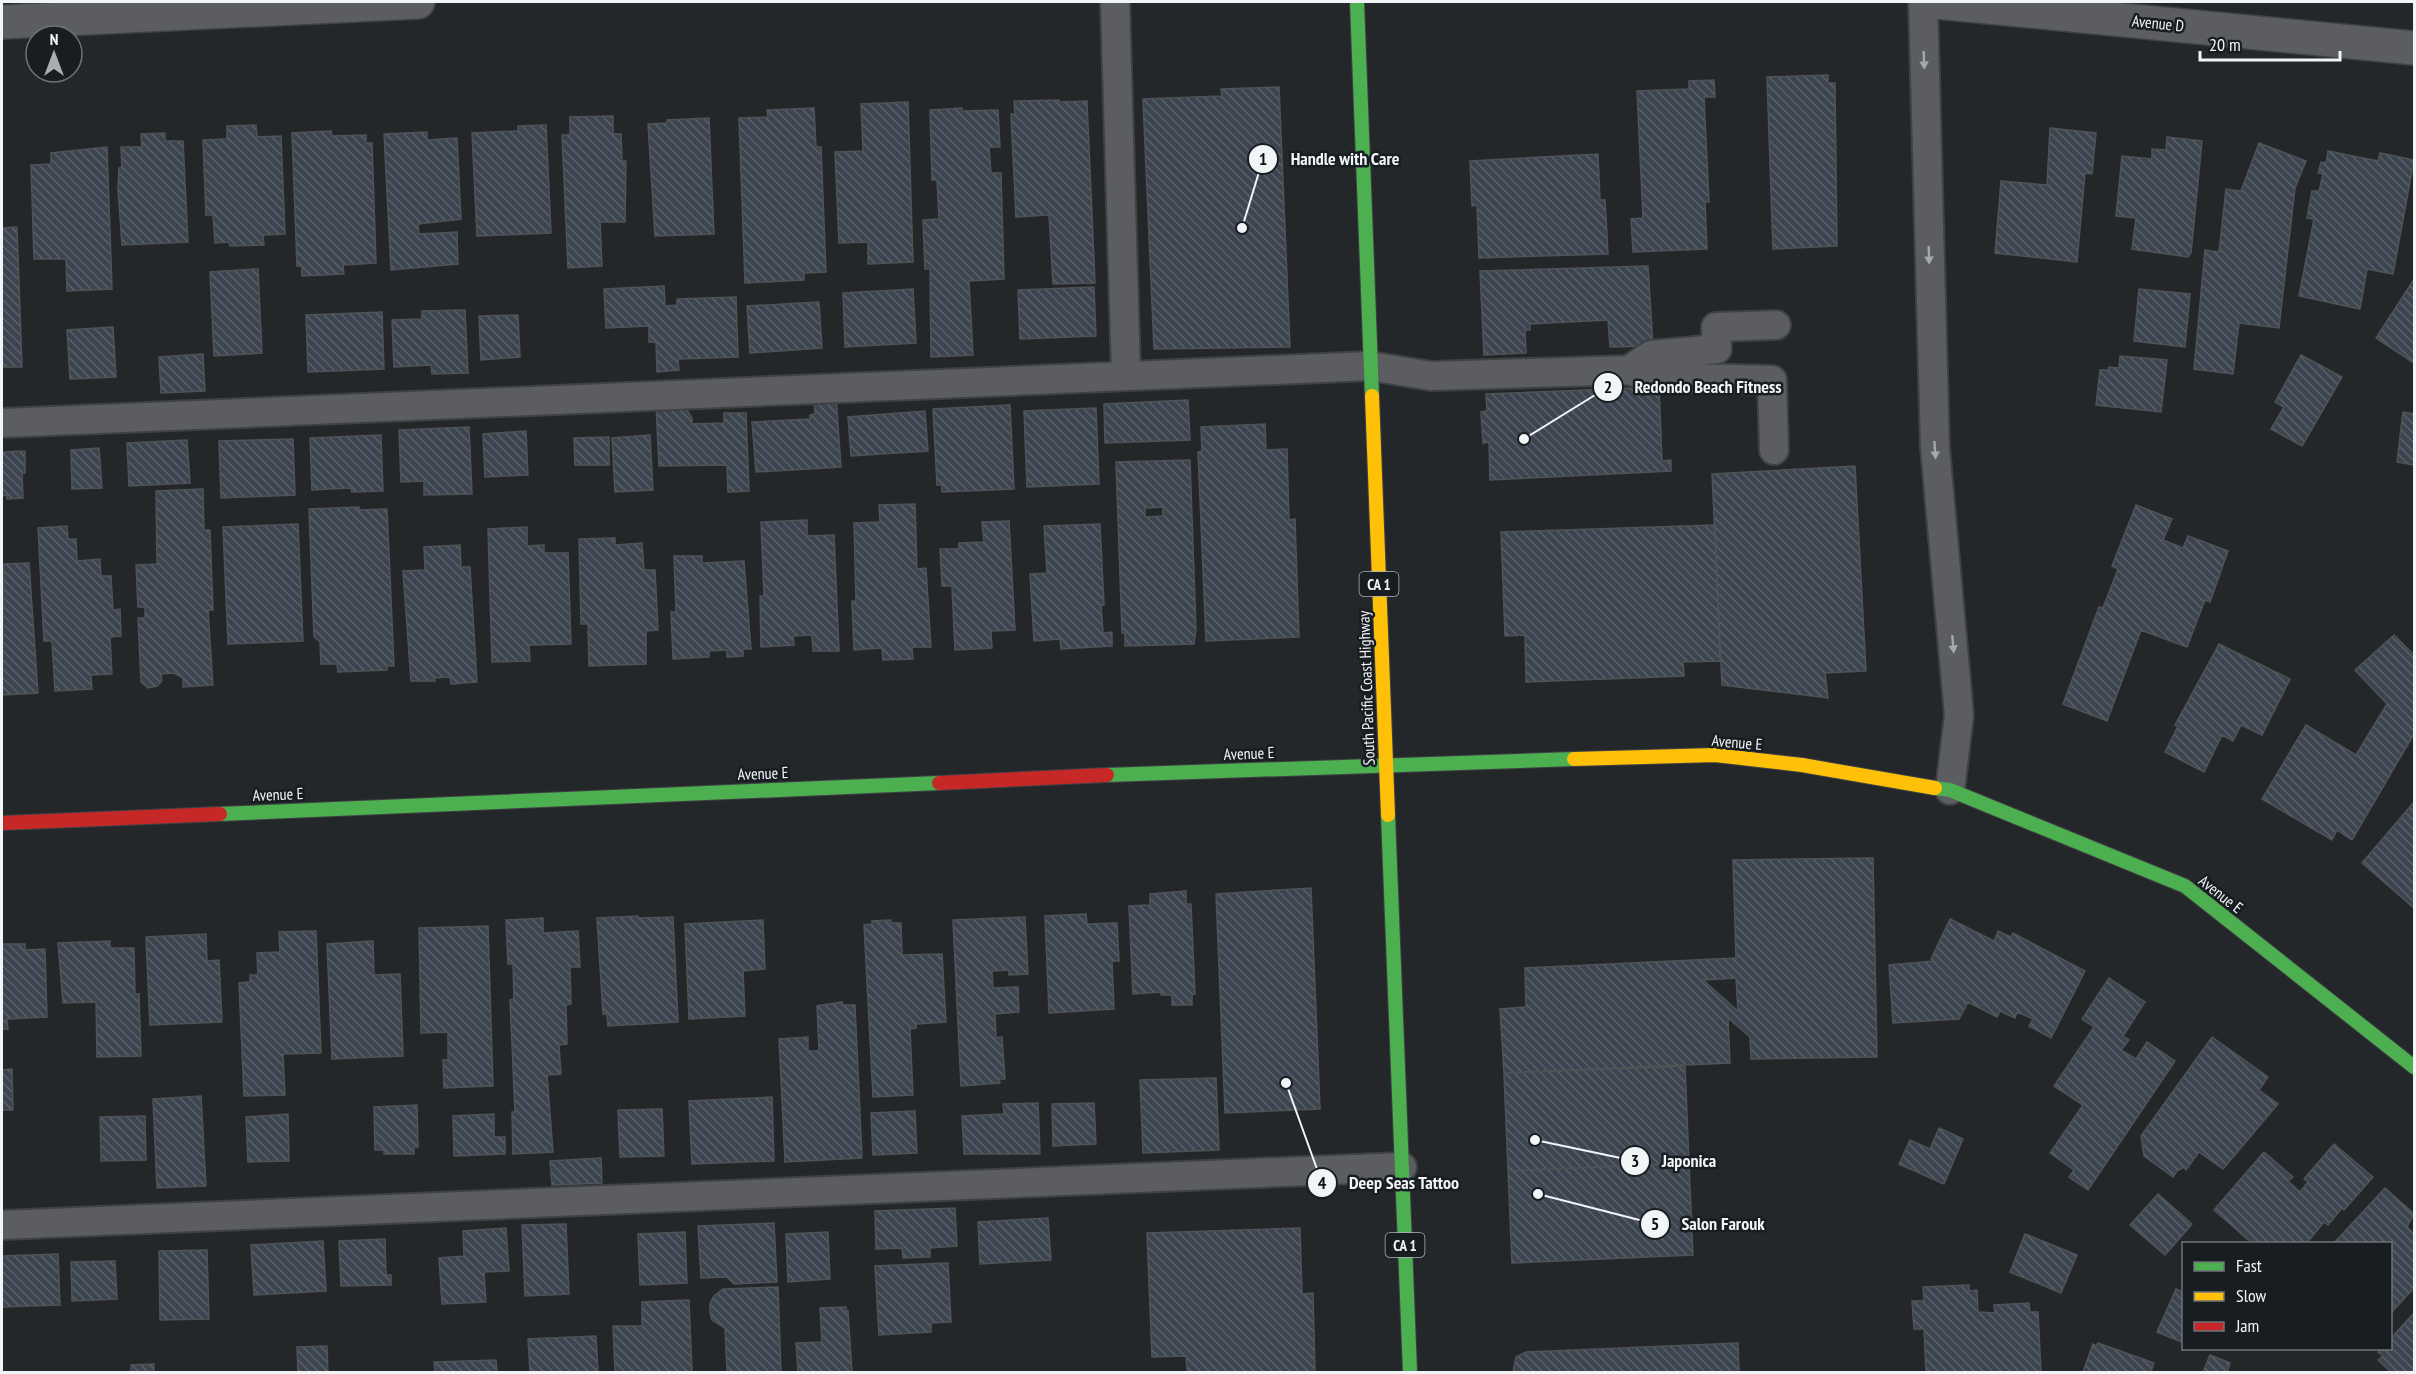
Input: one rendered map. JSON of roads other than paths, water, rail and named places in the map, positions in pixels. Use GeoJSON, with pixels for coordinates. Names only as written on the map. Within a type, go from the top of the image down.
{"type":"FeatureCollection","features":[{"type":"Feature","properties":{"kind":"main road","name":"South Pacific Coast Highway"},"geometry":{"type":"LineString","coordinates":[[1357,2],[1410,1372]]}},
{"type":"Feature","properties":{"kind":"main road","name":"Avenue E"},"geometry":{"type":"LineString","coordinates":[[2,823],[1385,765],[1715,755],[1802,765],[1950,790],[2185,886],[2415,1067]]}},
{"type":"Feature","properties":{"kind":"street"},"geometry":{"type":"LineString","coordinates":[[2,22],[418,2]]}},
{"type":"Feature","properties":{"kind":"street","name":"Avenue D"},"geometry":{"type":"LineString","coordinates":[[1936,2],[2415,48]]}},
{"type":"Feature","properties":{"kind":"lane"},"geometry":{"type":"LineString","coordinates":[[1115,2],[1126,374]]}},
{"type":"Feature","properties":{"kind":"lane"},"geometry":{"type":"LineString","coordinates":[[1923,2],[1935,448],[1959,715],[1950,790]]}},
{"type":"Feature","properties":{"kind":"lane"},"geometry":{"type":"LineString","coordinates":[[1629,370],[1651,355],[1717,349],[1716,327],[1776,325]]}},
{"type":"Feature","properties":{"kind":"lane"},"geometry":{"type":"LineString","coordinates":[[2,423],[1126,374],[1370,366],[1431,376],[1629,370],[1649,377],[1772,380],[1774,450]]}},
{"type":"Feature","properties":{"kind":"lane"},"geometry":{"type":"LineString","coordinates":[[2,1226],[1401,1167]]}},
{"type":"Feature","properties":{"kind":"place","name":"Handle with Care"},"geometry":{"type":"Point","coordinates":[1242,228]}},
{"type":"Feature","properties":{"kind":"place","name":"Redondo Beach Fitness"},"geometry":{"type":"Point","coordinates":[1524,439]}},
{"type":"Feature","properties":{"kind":"place","name":"Deep Seas Tattoo"},"geometry":{"type":"Point","coordinates":[1286,1083]}},
{"type":"Feature","properties":{"kind":"place","name":"Japonica"},"geometry":{"type":"Point","coordinates":[1535,1140]}},
{"type":"Feature","properties":{"kind":"place","name":"Salon Farouk"},"geometry":{"type":"Point","coordinates":[1538,1194]}}]}
